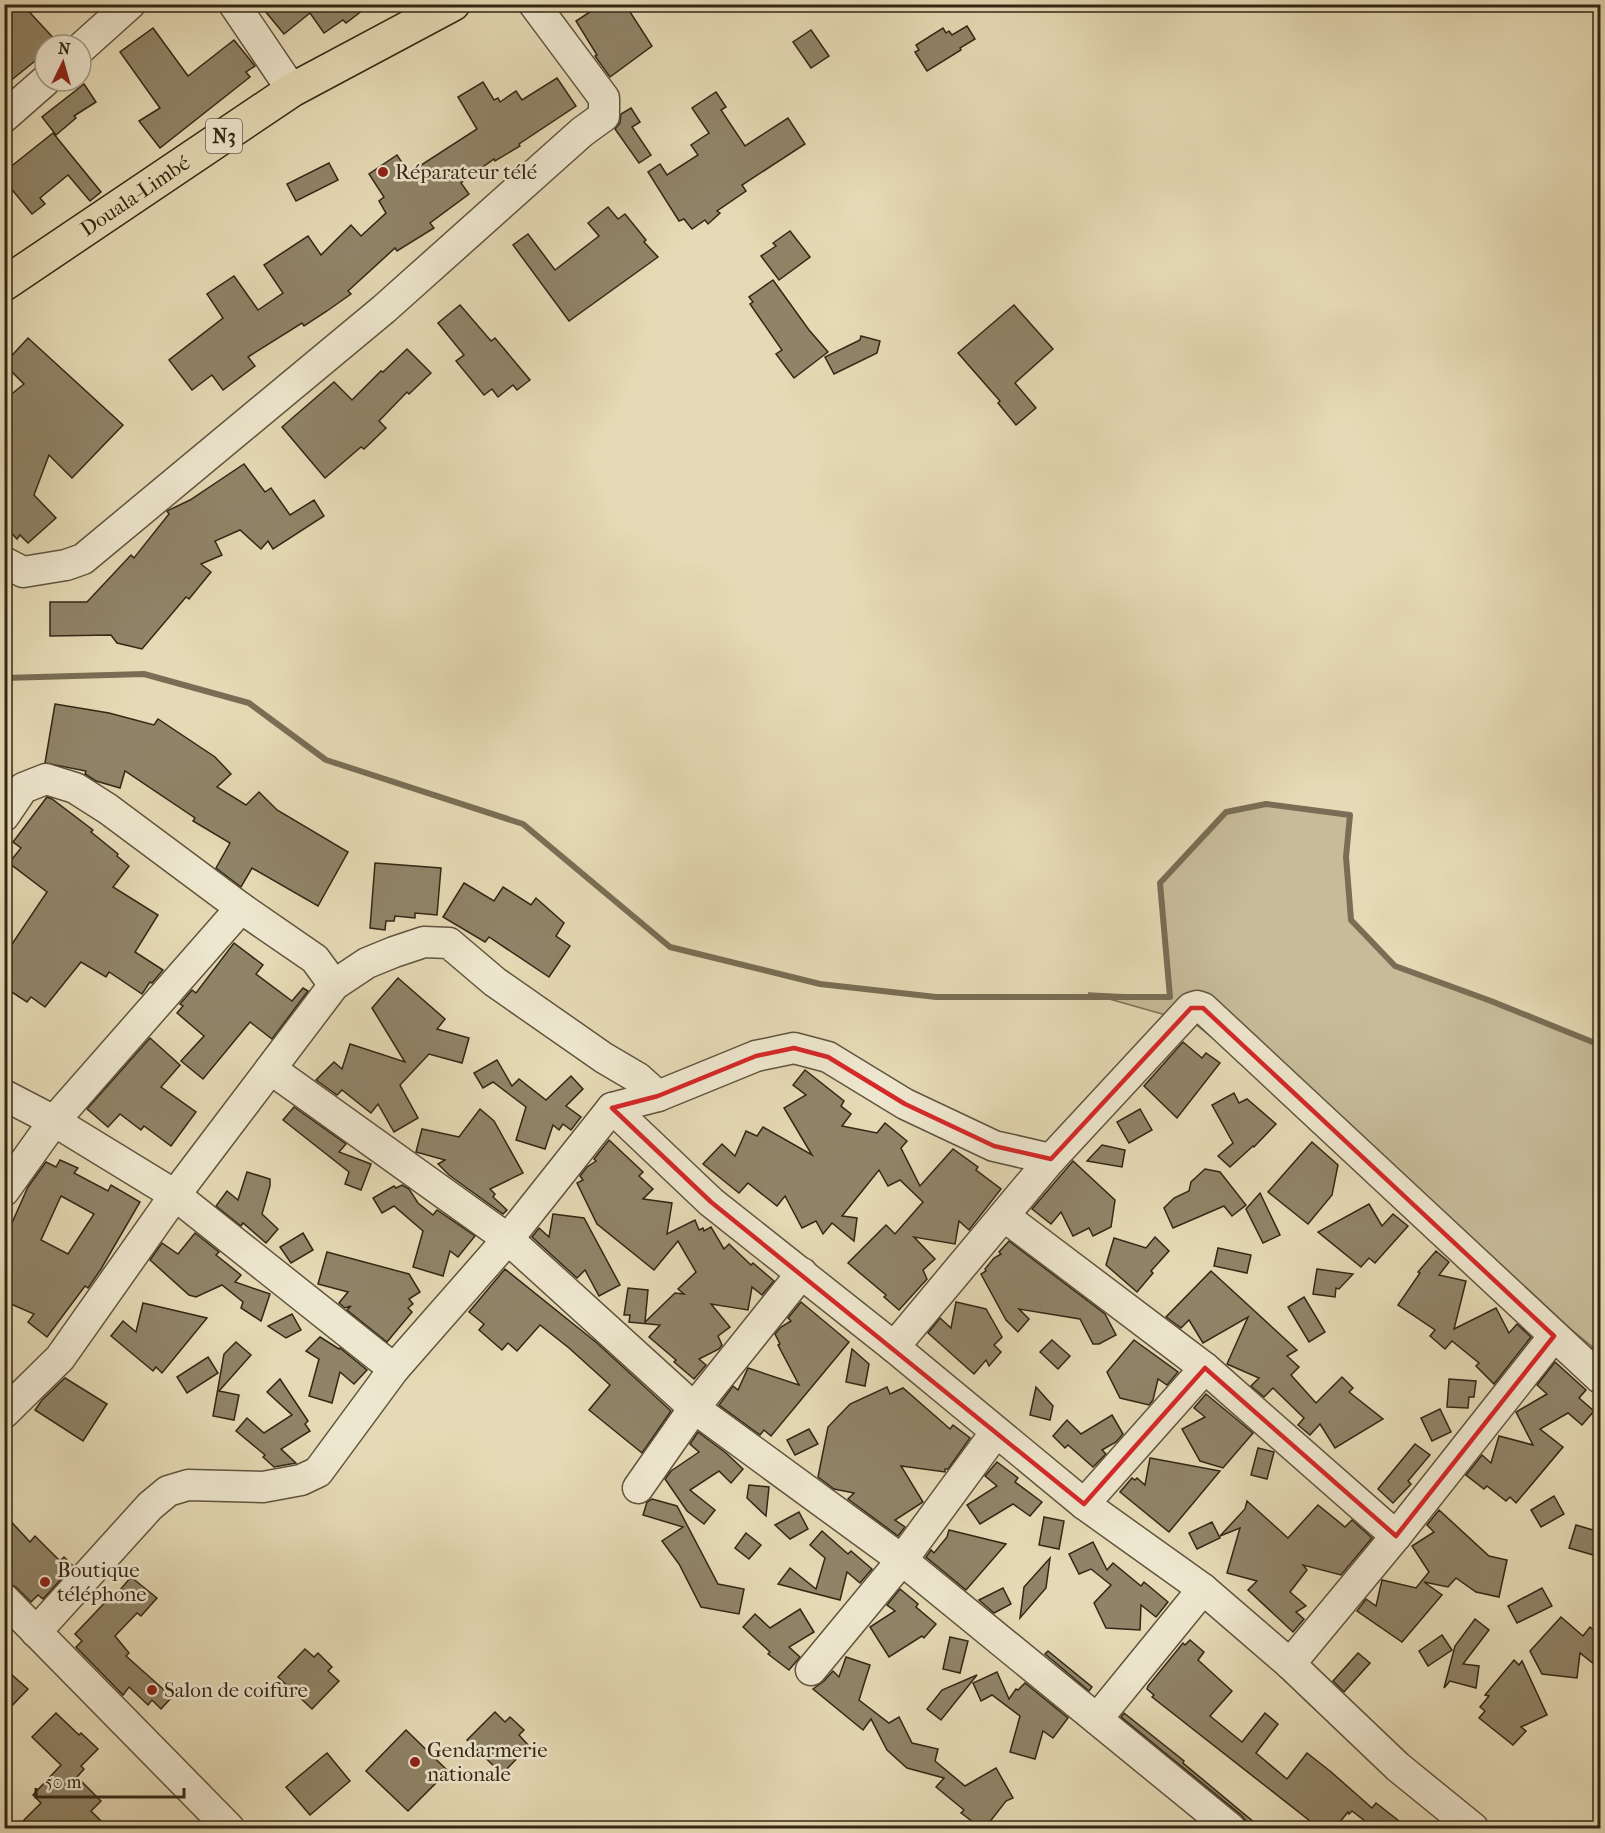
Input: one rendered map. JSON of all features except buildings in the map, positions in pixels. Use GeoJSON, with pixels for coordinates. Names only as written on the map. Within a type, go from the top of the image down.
{"type":"FeatureCollection","features":[{"type":"Feature","properties":{"kind":"highway","name":"Douala-Limbé"},"geometry":{"type":"LineString","coordinates":[[4,284],[292,90],[453,4]]}},
{"type":"Feature","properties":{"kind":"street"},"geometry":{"type":"LineString","coordinates":[[93,37],[130,4]]}},
{"type":"Feature","properties":{"kind":"street"},"geometry":{"type":"LineString","coordinates":[[234,4],[292,90]]}},
{"type":"Feature","properties":{"kind":"street"},"geometry":{"type":"LineString","coordinates":[[4,562],[23,572],[66,565],[83,559],[384,309],[582,132],[604,116],[604,98],[534,4]]}},
{"type":"Feature","properties":{"kind":"street"},"geometry":{"type":"LineString","coordinates":[[4,117],[33,92]]}},
{"type":"Feature","properties":{"kind":"street"},"geometry":{"type":"LineString","coordinates":[[4,816],[23,788],[46,779],[75,788],[108,809],[241,908],[315,959],[334,985]]}},
{"type":"Feature","properties":{"kind":"street"},"geometry":{"type":"LineString","coordinates":[[4,1191],[54,1121],[241,908]]}},
{"type":"Feature","properties":{"kind":"street"},"geometry":{"type":"LineString","coordinates":[[4,1413],[60,1358],[175,1195],[272,1070],[334,985],[367,963],[424,942],[449,943],[495,982],[604,1058],[638,1078],[658,1096]]}},
{"type":"Feature","properties":{"kind":"street"},"geometry":{"type":"LineString","coordinates":[[894,1347],[1051,1159],[1191,1008],[1197,1006],[1203,1008],[1600,1378]]}},
{"type":"Feature","properties":{"kind":"street"},"geometry":{"type":"LineString","coordinates":[[36,1632],[150,1506],[168,1491],[188,1485],[263,1486],[301,1480],[318,1472],[394,1369],[508,1239],[612,1108],[658,1096],[756,1056],[794,1048],[828,1058],[905,1104],[994,1146],[1051,1159]]}},
{"type":"Feature","properties":{"kind":"street"},"geometry":{"type":"LineString","coordinates":[[272,1070],[508,1239],[694,1408],[902,1560],[1230,1828]]}},
{"type":"Feature","properties":{"kind":"street"},"geometry":{"type":"LineString","coordinates":[[4,1095],[54,1121],[175,1195],[394,1369]]}},
{"type":"Feature","properties":{"kind":"street"},"geometry":{"type":"LineString","coordinates":[[612,1108],[711,1202],[894,1347],[1084,1504],[1203,1589],[1290,1664],[1398,1767],[1473,1828]]}},
{"type":"Feature","properties":{"kind":"street"},"geometry":{"type":"LineString","coordinates":[[1004,1216],[1205,1368],[1396,1536]]}},
{"type":"Feature","properties":{"kind":"street"},"geometry":{"type":"LineString","coordinates":[[638,1488],[694,1408],[802,1274]]}},
{"type":"Feature","properties":{"kind":"street"},"geometry":{"type":"LineString","coordinates":[[1290,1664],[1396,1536],[1554,1336]]}},
{"type":"Feature","properties":{"kind":"street"},"geometry":{"type":"LineString","coordinates":[[1084,1504],[1205,1368]]}},
{"type":"Feature","properties":{"kind":"street"},"geometry":{"type":"LineString","coordinates":[[811,1670],[902,1560],[996,1432]]}},
{"type":"Feature","properties":{"kind":"street"},"geometry":{"type":"LineString","coordinates":[[1097,1719],[1203,1589]]}},
{"type":"Feature","properties":{"kind":"street"},"geometry":{"type":"LineString","coordinates":[[4,1599],[229,1828]]}},
{"type":"Feature","properties":{"kind":"highlighted area"},"geometry":{"type":"Polygon","coordinates":[[[1191,1008],[1203,1008],[1554,1336],[1396,1536],[1205,1368],[1084,1504],[711,1202],[612,1108],[658,1096],[756,1056],[794,1048],[828,1057],[905,1104],[994,1146],[1051,1159],[1191,1008]]]}},
{"type":"Feature","properties":{"kind":"shaded area"},"geometry":{"type":"Polygon","coordinates":[[[1266,804],[1350,815],[1346,857],[1351,920],[1395,966],[1491,1001],[1600,1045],[1600,1353],[1194,1023],[1088,993],[1170,997],[1160,883],[1226,812],[1266,804]]]}},
{"type":"Feature","properties":{"kind":"waterway"},"geometry":{"type":"LineString","coordinates":[[4,678],[144,674],[249,703],[326,760],[523,824],[670,947],[820,984],[936,997],[1170,997],[1160,883],[1226,812],[1266,804],[1350,815],[1346,857],[1351,920],[1395,966],[1491,1001],[1600,1045]]}},
{"type":"Feature","properties":{"kind":"place","name":"Réparateur télé"},"geometry":{"type":"Point","coordinates":[383,172]}},
{"type":"Feature","properties":{"kind":"place","name":"Boutique téléphone"},"geometry":{"type":"Point","coordinates":[45,1582]}},
{"type":"Feature","properties":{"kind":"place","name":"Salon de coifure"},"geometry":{"type":"Point","coordinates":[152,1690]}},
{"type":"Feature","properties":{"kind":"place","name":"Gendarmerie nationale"},"geometry":{"type":"Point","coordinates":[415,1762]}}]}
